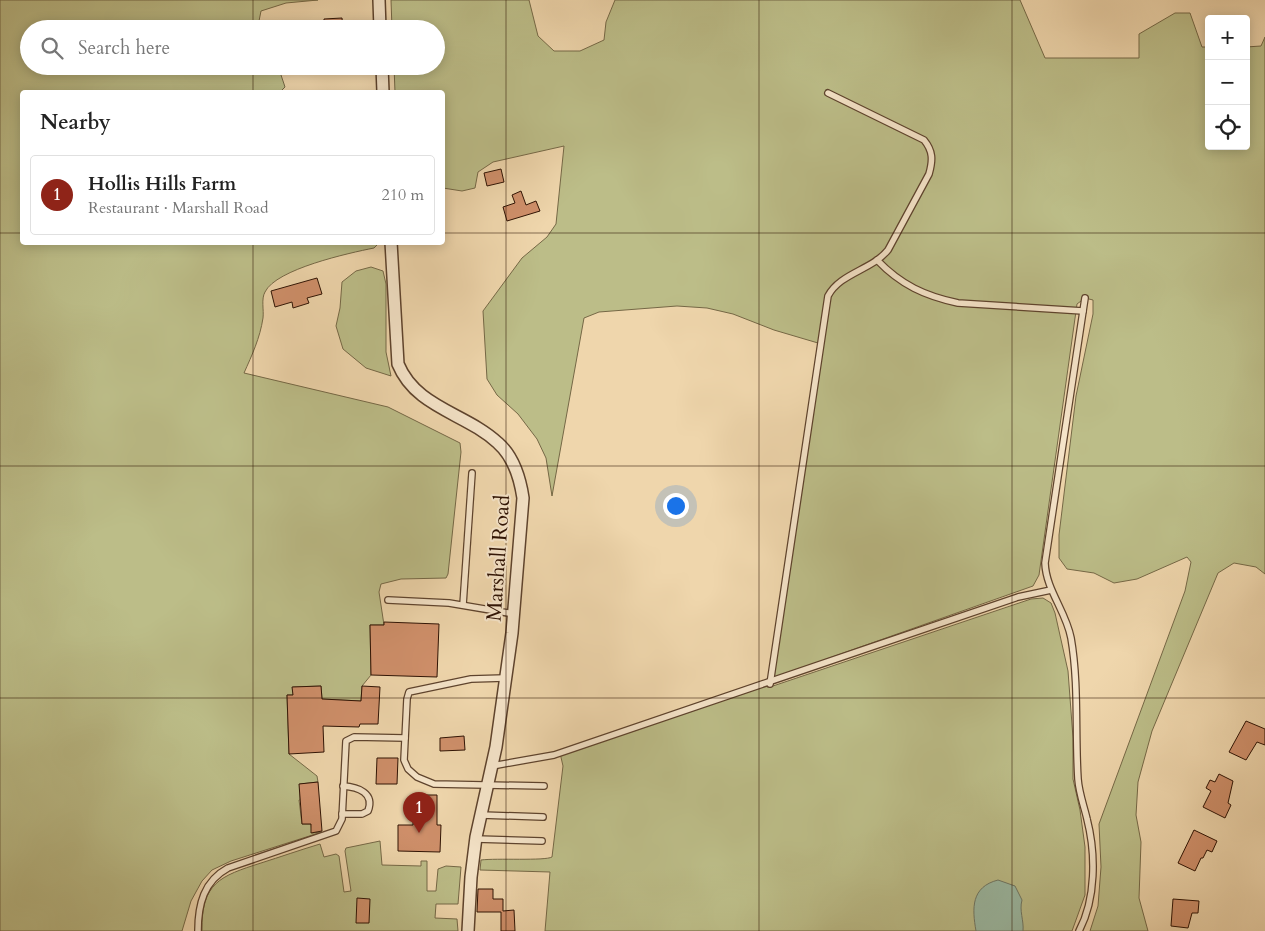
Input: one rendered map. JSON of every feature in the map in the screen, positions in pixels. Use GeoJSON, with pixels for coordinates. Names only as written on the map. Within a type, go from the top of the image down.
{"type":"FeatureCollection","features":[{"type":"Feature","properties":{"kind":"street"},"geometry":{"type":"LineString","coordinates":[[379,0],[380,20]]}},
{"type":"Feature","properties":{"kind":"street"},"geometry":{"type":"LineString","coordinates":[[382,75],[383,90]]}},
{"type":"Feature","properties":{"kind":"street","name":"Marshall Road"},"geometry":{"type":"LineString","coordinates":[[391,245],[398,364],[403,376],[415,392],[499,443],[520,479],[523,498],[514,614],[506,678],[492,766],[476,840],[471,877],[468,931]]}},
{"type":"Feature","properties":{"kind":"lane"},"geometry":{"type":"LineString","coordinates":[[770,684],[828,296],[838,283],[882,258],[897,236],[929,174],[932,164],[931,149],[924,140],[828,93]]}},
{"type":"Feature","properties":{"kind":"lane"},"geometry":{"type":"LineString","coordinates":[[877,260],[911,288],[939,299],[975,305],[1083,311]]}},
{"type":"Feature","properties":{"kind":"lane"},"geometry":{"type":"LineString","coordinates":[[1079,931],[1090,901],[1093,877],[1092,844],[1078,780],[1077,710],[1071,639],[1062,609],[1046,579],[1045,563],[1085,298]]}},
{"type":"Feature","properties":{"kind":"lane"},"geometry":{"type":"LineString","coordinates":[[463,605],[472,473]]}},
{"type":"Feature","properties":{"kind":"lane"},"geometry":{"type":"LineString","coordinates":[[492,766],[554,755],[770,684],[1018,597],[1051,590]]}},
{"type":"Feature","properties":{"kind":"lane"},"geometry":{"type":"LineString","coordinates":[[388,600],[463,605],[514,614]]}},
{"type":"Feature","properties":{"kind":"lane"},"geometry":{"type":"LineString","coordinates":[[506,678],[470,679],[409,692],[406,699],[405,765],[418,778],[434,784],[544,786]]}},
{"type":"Feature","properties":{"kind":"lane"},"geometry":{"type":"LineString","coordinates":[[198,931],[200,907],[204,891],[216,874],[228,868],[329,835],[340,827],[346,740],[354,737],[405,738]]}},
{"type":"Feature","properties":{"kind":"lane"},"geometry":{"type":"LineString","coordinates":[[342,814],[362,814],[368,811],[369,806],[369,801],[361,789],[343,786]]}},
{"type":"Feature","properties":{"kind":"lane"},"geometry":{"type":"LineString","coordinates":[[481,815],[543,817]]}},
{"type":"Feature","properties":{"kind":"lane"},"geometry":{"type":"LineString","coordinates":[[476,840],[542,841]]}},
{"type":"Feature","properties":{"kind":"green space"},"geometry":{"type":"Polygon","coordinates":[[[0,0],[318,0],[286,3],[261,11],[259,20],[20,20],[20,75],[281,75],[285,87],[282,90],[20,90],[20,245],[377,245],[374,248],[314,263],[283,276],[272,284],[264,295],[260,332],[244,373],[388,407],[460,443],[461,452],[448,574],[446,578],[401,579],[381,584],[379,592],[384,625],[370,625],[371,675],[362,686],[361,701],[322,699],[321,686],[293,687],[293,695],[287,695],[289,754],[317,776],[318,782],[300,784],[299,800],[302,824],[311,824],[312,833],[322,832],[231,861],[212,870],[202,881],[191,901],[182,931],[0,931],[0,0]]]}},
{"type":"Feature","properties":{"kind":"green space"},"geometry":{"type":"Polygon","coordinates":[[[391,0],[529,0],[538,36],[554,51],[580,51],[604,40],[606,22],[615,0],[1020,0],[1045,58],[1139,58],[1139,34],[1175,13],[1190,13],[1202,47],[1205,47],[1205,150],[1250,150],[1250,47],[1261,46],[1265,37],[1265,574],[1256,567],[1234,563],[1218,573],[1152,731],[1138,782],[1136,815],[1141,842],[1139,898],[1148,931],[1090,931],[1098,906],[1101,867],[1099,824],[1185,591],[1191,562],[1187,557],[1137,579],[1114,583],[1094,573],[1067,569],[1059,558],[1059,535],[1076,396],[1093,314],[1093,300],[1085,298],[1077,304],[1039,575],[1033,586],[770,679],[818,343],[774,330],[733,314],[707,308],[677,306],[599,312],[584,318],[552,496],[546,458],[537,439],[518,414],[497,395],[487,379],[483,311],[522,258],[547,237],[556,224],[564,146],[493,162],[478,172],[475,188],[462,191],[445,188],[445,90],[395,90],[394,75],[445,75],[445,20],[392,20],[391,0]]]}},
{"type":"Feature","properties":{"kind":"green space"},"geometry":{"type":"Polygon","coordinates":[[[371,267],[383,271],[386,284],[386,352],[391,376],[366,368],[343,349],[336,326],[340,308],[342,282],[356,271],[371,267]]]}},
{"type":"Feature","properties":{"kind":"green space"},"geometry":{"type":"Polygon","coordinates":[[[1043,598],[1051,603],[1055,613],[1068,671],[1073,738],[1073,779],[1080,810],[1085,847],[1085,895],[1072,931],[545,931],[550,872],[480,870],[481,860],[552,857],[563,766],[560,753],[770,684],[770,687],[1031,599],[1043,598]]]}},
{"type":"Feature","properties":{"kind":"green space"},"geometry":{"type":"Polygon","coordinates":[[[380,841],[382,865],[421,866],[421,861],[427,861],[427,891],[436,891],[438,869],[446,866],[461,867],[458,904],[436,904],[435,918],[457,919],[458,931],[202,931],[205,902],[209,892],[216,884],[234,872],[320,844],[324,857],[336,854],[339,856],[344,892],[351,891],[346,848],[380,841]]]}},
{"type":"Feature","properties":{"kind":"shaded area"},"geometry":{"type":"Polygon","coordinates":[[[998,880],[1015,886],[1022,900],[1023,931],[976,931],[974,907],[978,893],[989,883],[998,880]]]}},
{"type":"Feature","properties":{"kind":"building"},"geometry":{"type":"Polygon","coordinates":[[[342,18],[342,20],[324,20],[342,18]]]}},
{"type":"Feature","properties":{"kind":"building"},"geometry":{"type":"Polygon","coordinates":[[[501,169],[504,182],[487,186],[484,173],[501,169]]]}},
{"type":"Feature","properties":{"kind":"building"},"geometry":{"type":"Polygon","coordinates":[[[521,191],[526,205],[536,201],[540,211],[507,221],[503,207],[515,203],[512,195],[521,191]]]}},
{"type":"Feature","properties":{"kind":"building"},"geometry":{"type":"Polygon","coordinates":[[[317,278],[322,294],[307,298],[309,303],[293,308],[292,302],[275,307],[271,291],[317,278]]]}},
{"type":"Feature","properties":{"kind":"building"},"geometry":{"type":"Polygon","coordinates":[[[384,622],[439,624],[437,677],[371,675],[370,625],[384,625],[384,622]]]}},
{"type":"Feature","properties":{"kind":"building"},"geometry":{"type":"Polygon","coordinates":[[[321,686],[322,699],[361,701],[362,686],[380,687],[378,724],[360,724],[359,727],[323,726],[324,752],[289,754],[287,695],[293,695],[292,687],[321,686]]]}},
{"type":"Feature","properties":{"kind":"building"},"geometry":{"type":"Polygon","coordinates":[[[1246,721],[1265,729],[1265,745],[1257,742],[1246,760],[1229,752],[1246,721]]]}},
{"type":"Feature","properties":{"kind":"building"},"geometry":{"type":"Polygon","coordinates":[[[464,736],[465,750],[440,751],[440,738],[464,736]]]}},
{"type":"Feature","properties":{"kind":"building"},"geometry":{"type":"Polygon","coordinates":[[[377,758],[398,758],[397,784],[376,784],[377,758]]]}},
{"type":"Feature","properties":{"kind":"building"},"geometry":{"type":"Polygon","coordinates":[[[1219,774],[1233,781],[1228,803],[1231,805],[1225,818],[1203,807],[1211,791],[1206,788],[1210,780],[1215,782],[1219,774]]]}},
{"type":"Feature","properties":{"kind":"building"},"geometry":{"type":"Polygon","coordinates":[[[318,782],[322,831],[311,833],[311,824],[302,824],[299,784],[318,782]]]}},
{"type":"Feature","properties":{"kind":"building"},"geometry":{"type":"Polygon","coordinates":[[[413,795],[437,795],[437,825],[441,825],[440,852],[398,851],[398,825],[413,825],[413,795]]]}},
{"type":"Feature","properties":{"kind":"building"},"geometry":{"type":"Polygon","coordinates":[[[1194,830],[1217,841],[1212,852],[1207,850],[1203,858],[1201,858],[1195,871],[1178,863],[1194,830]]]}},
{"type":"Feature","properties":{"kind":"building"},"geometry":{"type":"Polygon","coordinates":[[[478,889],[493,889],[493,899],[503,899],[503,911],[514,910],[515,931],[501,931],[501,912],[477,912],[478,889]]]}},
{"type":"Feature","properties":{"kind":"building"},"geometry":{"type":"Polygon","coordinates":[[[357,898],[370,899],[369,923],[356,923],[357,898]]]}},
{"type":"Feature","properties":{"kind":"building"},"geometry":{"type":"Polygon","coordinates":[[[1173,899],[1199,901],[1198,913],[1192,913],[1188,928],[1171,926],[1173,899]]]}},
{"type":"Feature","properties":{"kind":"place","name":"Hollis Hills Farm"},"geometry":{"type":"Point","coordinates":[419,833]}}]}
